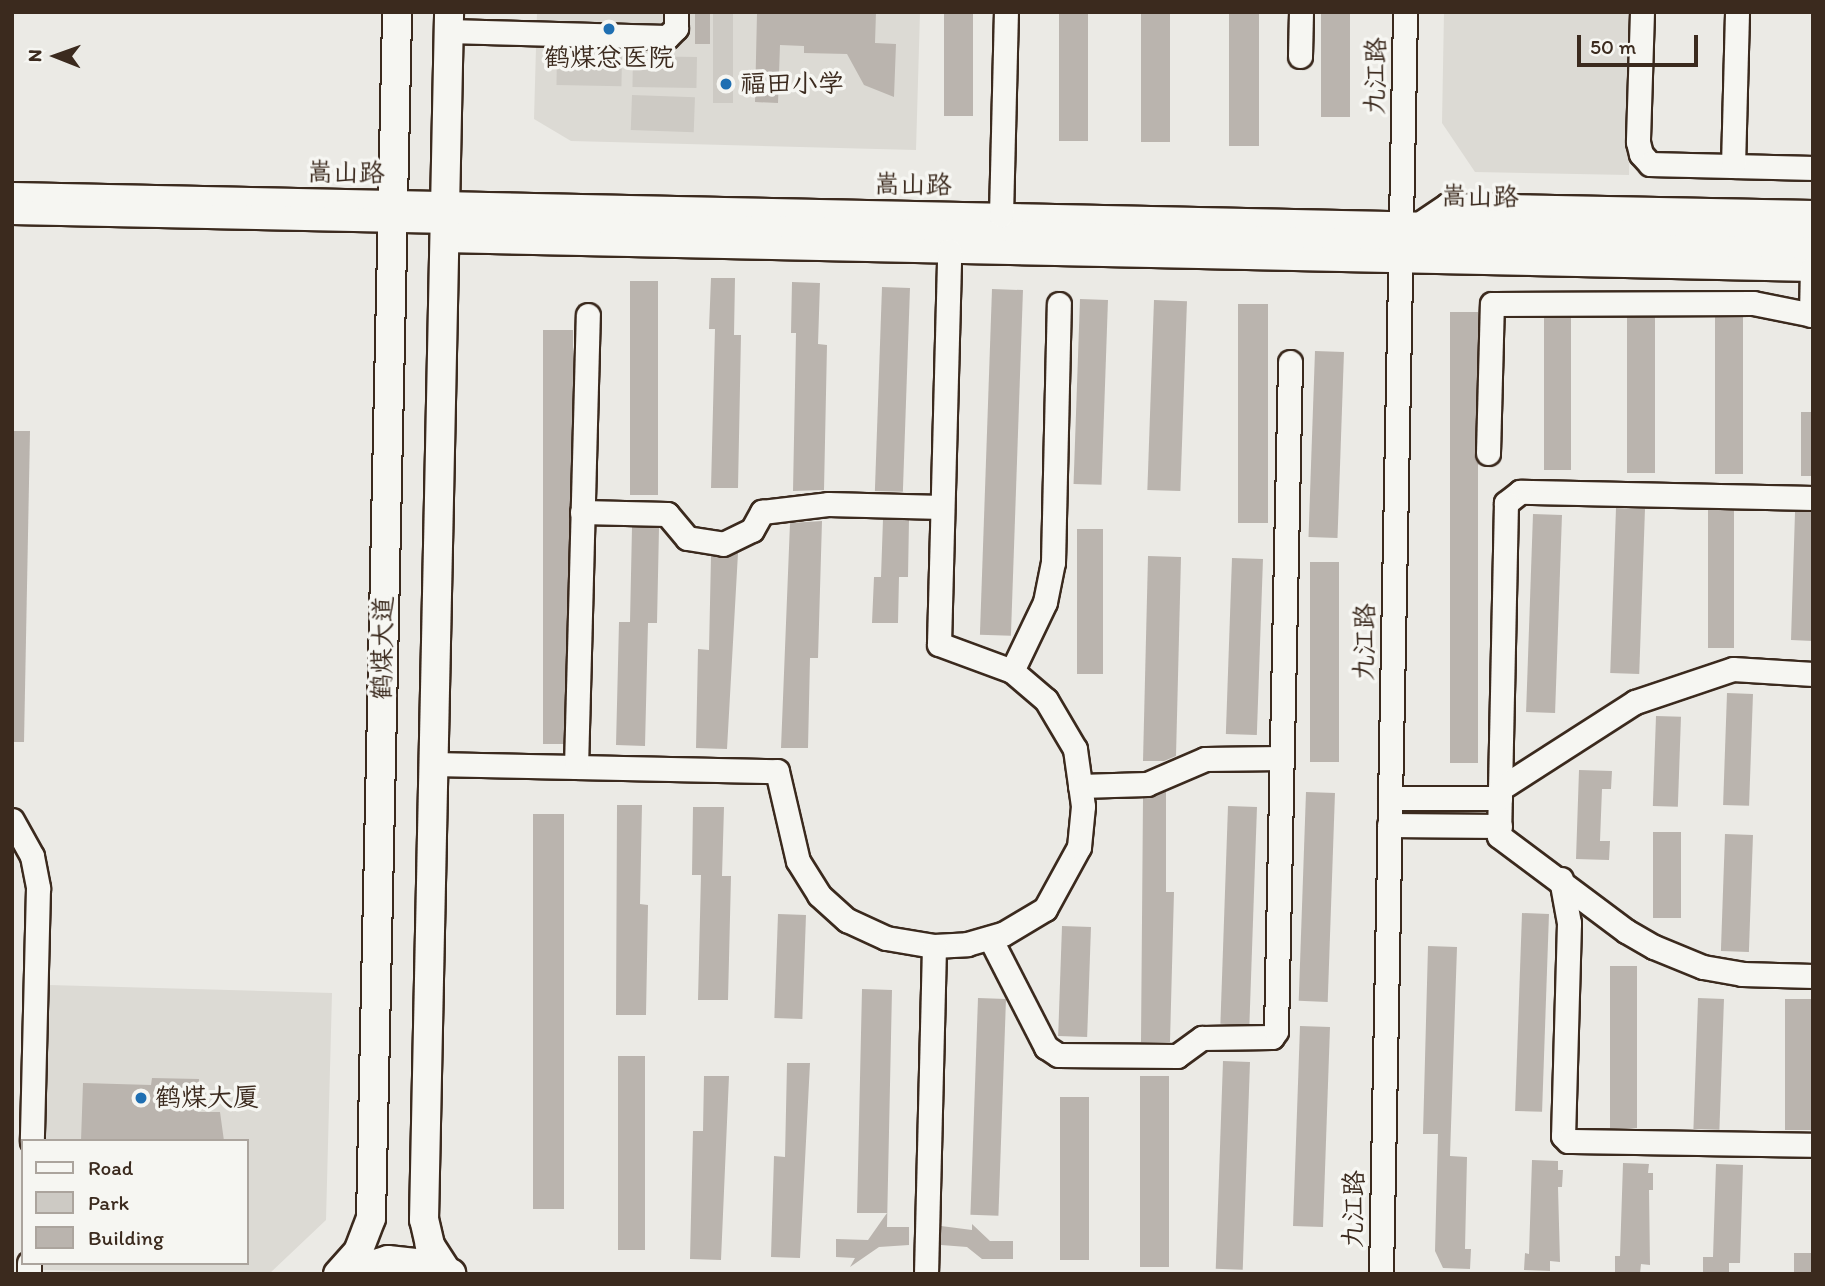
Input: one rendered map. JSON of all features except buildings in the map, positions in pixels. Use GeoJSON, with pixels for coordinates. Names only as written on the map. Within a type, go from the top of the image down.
{"type":"FeatureCollection","features":[{"type":"Feature","properties":{"kind":"main road","name":"鹤煤大道"},"geometry":{"type":"LineString","coordinates":[[338,1274],[358,1252],[371,1218],[397,12]]}},
{"type":"Feature","properties":{"kind":"main road","name":"鹤煤大道"},"geometry":{"type":"LineString","coordinates":[[448,22],[424,1220],[430,1245],[449,1272]]}},
{"type":"Feature","properties":{"kind":"main road","name":"鹤煤大道"},"geometry":{"type":"LineString","coordinates":[[343,1274],[388,1260],[449,1272]]}},
{"type":"Feature","properties":{"kind":"street"},"geometry":{"type":"LineString","coordinates":[[448,22],[667,37],[676,28],[676,12]]}},
{"type":"Feature","properties":{"kind":"street"},"geometry":{"type":"LineString","coordinates":[[1002,215],[1006,12]]}},
{"type":"Feature","properties":{"kind":"street"},"geometry":{"type":"LineString","coordinates":[[1300,56],[1301,12]]}},
{"type":"Feature","properties":{"kind":"street","name":"九江路"},"geometry":{"type":"LineString","coordinates":[[1381,1274],[1397,239],[1390,12]]}},
{"type":"Feature","properties":{"kind":"street","name":"九江路"},"geometry":{"type":"LineString","coordinates":[[1365,1274],[1405,12]]}},
{"type":"Feature","properties":{"kind":"street"},"geometry":{"type":"LineString","coordinates":[[1642,12],[1640,154],[1650,164],[1813,168]]}},
{"type":"Feature","properties":{"kind":"street"},"geometry":{"type":"LineString","coordinates":[[1733,166],[1737,12]]}},
{"type":"Feature","properties":{"kind":"street","name":"嵩山路"},"geometry":{"type":"LineString","coordinates":[[12,194],[393,211],[444,221],[1397,239],[1813,232]]}},
{"type":"Feature","properties":{"kind":"street"},"geometry":{"type":"LineString","coordinates":[[1397,239],[1447,205],[1813,212]]}},
{"type":"Feature","properties":{"kind":"street","name":"嵩山路"},"geometry":{"type":"LineString","coordinates":[[12,212],[393,211]]}},
{"type":"Feature","properties":{"kind":"street","name":"嵩山路"},"geometry":{"type":"LineString","coordinates":[[444,221],[1002,215],[1397,239]]}},
{"type":"Feature","properties":{"kind":"street"},"geometry":{"type":"LineString","coordinates":[[444,221],[948,250],[1397,239],[1812,263],[1812,315],[1739,303],[1492,304],[1488,453]]}},
{"type":"Feature","properties":{"kind":"street"},"geometry":{"type":"LineString","coordinates":[[433,764],[777,771],[798,861],[819,895],[847,920],[886,938],[934,946],[990,938],[1045,909],[1079,847],[1080,786],[1075,749],[1052,710],[1012,671],[939,644],[948,250]]}},
{"type":"Feature","properties":{"kind":"street"},"geometry":{"type":"LineString","coordinates":[[1012,671],[1045,601],[1053,562],[1059,304]]}},
{"type":"Feature","properties":{"kind":"street"},"geometry":{"type":"LineString","coordinates":[[576,767],[588,315]]}},
{"type":"Feature","properties":{"kind":"street"},"geometry":{"type":"LineString","coordinates":[[990,938],[1046,1047],[1058,1055],[1177,1056],[1202,1038],[1272,1037],[1276,1031],[1290,362]]}},
{"type":"Feature","properties":{"kind":"street"},"geometry":{"type":"LineString","coordinates":[[1813,498],[1520,492],[1506,503],[1499,836],[1561,879],[1626,931],[1703,967],[1742,974],[1813,976]]}},
{"type":"Feature","properties":{"kind":"street"},"geometry":{"type":"LineString","coordinates":[[582,512],[667,514],[687,538],[723,544],[752,530],[762,512],[828,504],[942,507]]}},
{"type":"Feature","properties":{"kind":"street"},"geometry":{"type":"LineString","coordinates":[[1390,798],[1500,793],[1635,702],[1733,669],[1813,674]]}},
{"type":"Feature","properties":{"kind":"street"},"geometry":{"type":"LineString","coordinates":[[1080,786],[1147,784],[1205,759],[1282,758]]}},
{"type":"Feature","properties":{"kind":"street"},"geometry":{"type":"LineString","coordinates":[[12,820],[32,856],[38,888],[32,1139]]}},
{"type":"Feature","properties":{"kind":"street"},"geometry":{"type":"LineString","coordinates":[[1389,825],[1500,826]]}},
{"type":"Feature","properties":{"kind":"street"},"geometry":{"type":"LineString","coordinates":[[1561,879],[1569,923],[1563,1136],[1568,1140],[1813,1145]]}},
{"type":"Feature","properties":{"kind":"street"},"geometry":{"type":"LineString","coordinates":[[926,1274],[934,946]]}},
{"type":"Feature","properties":{"kind":"shaded area","name":"福田小学"},"geometry":{"type":"Polygon","coordinates":[[[537,12],[920,12],[916,150],[571,141],[534,119],[537,12]]]}},
{"type":"Feature","properties":{"kind":"shaded area"},"geometry":{"type":"Polygon","coordinates":[[[1444,12],[1632,12],[1629,175],[1475,172],[1442,123],[1444,12]]]}},
{"type":"Feature","properties":{"kind":"shaded area"},"geometry":{"type":"Polygon","coordinates":[[[49,985],[332,993],[326,1220],[269,1274],[41,1270],[41,1265],[248,1265],[248,1139],[45,1139],[49,985]]]}},
{"type":"Feature","properties":{"kind":"green space"},"geometry":{"type":"Polygon","coordinates":[[[713,12],[733,12],[733,103],[713,103],[713,12]]]}},
{"type":"Feature","properties":{"kind":"green space"},"geometry":{"type":"Polygon","coordinates":[[[557,54],[622,55],[621,86],[556,85],[557,54]]]}},
{"type":"Feature","properties":{"kind":"green space"},"geometry":{"type":"Polygon","coordinates":[[[633,56],[697,57],[696,88],[632,87],[633,56]]]}},
{"type":"Feature","properties":{"kind":"green space"},"geometry":{"type":"Polygon","coordinates":[[[632,95],[695,97],[694,132],[631,130],[632,95]]]}},
{"type":"Feature","properties":{"kind":"place","name":"鹤煤总医院"},"geometry":{"type":"Point","coordinates":[609,29]}},
{"type":"Feature","properties":{"kind":"place","name":"福田小学"},"geometry":{"type":"Point","coordinates":[726,84]}},
{"type":"Feature","properties":{"kind":"place","name":"鹤煤大厦"},"geometry":{"type":"Point","coordinates":[141,1098]}}]}
